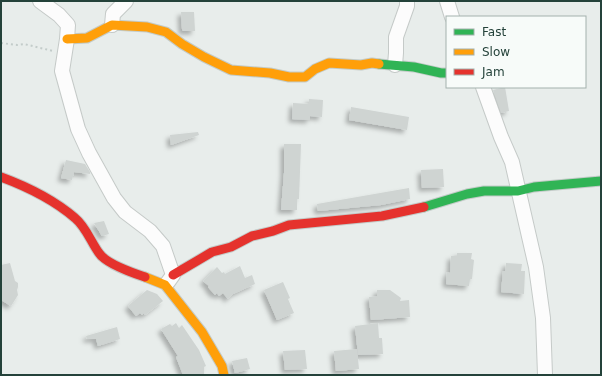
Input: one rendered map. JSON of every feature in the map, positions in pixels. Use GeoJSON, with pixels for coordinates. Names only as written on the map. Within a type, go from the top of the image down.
{"type":"FeatureCollection","features":[{"type":"Feature","properties":{"kind":"street"},"geometry":{"type":"LineString","coordinates":[[40,1],[68,25],[62,71],[78,129],[89,153],[114,198],[125,212],[150,230],[163,246],[167,254],[169,280],[222,366],[224,375]]}},
{"type":"Feature","properties":{"kind":"street"},"geometry":{"type":"LineString","coordinates":[[112,25],[113,14],[126,1]]}},
{"type":"Feature","properties":{"kind":"street"},"geometry":{"type":"LineString","coordinates":[[395,65],[396,37],[407,6],[407,1]]}},
{"type":"Feature","properties":{"kind":"street"},"geometry":{"type":"LineString","coordinates":[[447,1],[452,16]]}},
{"type":"Feature","properties":{"kind":"street"},"geometry":{"type":"LineString","coordinates":[[67,39],[87,38],[112,25],[147,26],[166,32],[182,44],[204,57],[231,70],[305,77],[316,69],[330,63],[361,65],[372,63],[414,67],[446,73]]}},
{"type":"Feature","properties":{"kind":"street"},"geometry":{"type":"LineString","coordinates":[[483,88],[500,137],[512,162],[540,292],[543,318],[545,375]]}},
{"type":"Feature","properties":{"kind":"street"},"geometry":{"type":"LineString","coordinates":[[1,177],[27,187],[53,201],[77,219],[100,255],[121,268],[169,280],[212,252],[231,247],[252,236],[289,225],[382,216],[414,210],[460,196],[484,191],[518,191],[534,187],[601,182]]}},
{"type":"Feature","properties":{"kind":"street"},"geometry":{"type":"LineString","coordinates":[[167,254],[175,257],[188,267]]}},
{"type":"Feature","properties":{"kind":"path"},"geometry":{"type":"LineString","coordinates":[[1,43],[17,45],[24,44],[64,53]]}},
{"type":"Feature","properties":{"kind":"building"},"geometry":{"type":"Polygon","coordinates":[[[181,12],[194,12],[195,31],[183,31],[181,12]]]}},
{"type":"Feature","properties":{"kind":"building"},"geometry":{"type":"Polygon","coordinates":[[[505,88],[509,111],[501,113],[493,90],[505,88]]]}},
{"type":"Feature","properties":{"kind":"building"},"geometry":{"type":"Polygon","coordinates":[[[309,99],[323,100],[322,117],[310,116],[310,120],[292,119],[293,103],[309,104],[309,99]]]}},
{"type":"Feature","properties":{"kind":"building"},"geometry":{"type":"Polygon","coordinates":[[[351,107],[409,117],[407,130],[349,120],[351,107]]]}},
{"type":"Feature","properties":{"kind":"building"},"geometry":{"type":"Polygon","coordinates":[[[198,132],[199,135],[171,145],[170,135],[198,132]]]}},
{"type":"Feature","properties":{"kind":"building"},"geometry":{"type":"Polygon","coordinates":[[[284,144],[301,144],[299,199],[297,199],[297,210],[281,210],[284,173],[284,144]]]}},
{"type":"Feature","properties":{"kind":"building"},"geometry":{"type":"Polygon","coordinates":[[[66,160],[85,164],[90,174],[74,172],[72,180],[61,178],[66,160]]]}},
{"type":"Feature","properties":{"kind":"building"},"geometry":{"type":"Polygon","coordinates":[[[443,169],[444,187],[422,188],[421,170],[443,169]]]}},
{"type":"Feature","properties":{"kind":"building"},"geometry":{"type":"Polygon","coordinates":[[[409,188],[410,199],[381,205],[318,211],[317,204],[409,188]]]}},
{"type":"Feature","properties":{"kind":"building"},"geometry":{"type":"Polygon","coordinates":[[[104,221],[109,234],[102,236],[94,223],[104,221]]]}},
{"type":"Feature","properties":{"kind":"building"},"geometry":{"type":"Polygon","coordinates":[[[457,253],[472,253],[471,259],[474,260],[472,279],[470,279],[469,286],[446,284],[447,272],[450,273],[451,256],[457,256],[457,253]]]}},
{"type":"Feature","properties":{"kind":"building"},"geometry":{"type":"Polygon","coordinates":[[[10,263],[15,281],[18,283],[18,295],[11,306],[1,300],[1,265],[10,263]]]}},
{"type":"Feature","properties":{"kind":"building"},"geometry":{"type":"Polygon","coordinates":[[[506,263],[522,264],[521,271],[525,271],[524,294],[501,292],[503,271],[505,271],[506,263]]]}},
{"type":"Feature","properties":{"kind":"building"},"geometry":{"type":"Polygon","coordinates":[[[240,266],[245,278],[252,275],[255,284],[233,294],[228,299],[223,293],[219,296],[217,293],[215,295],[208,287],[209,286],[203,281],[217,267],[222,273],[224,272],[225,274],[240,266]]]}},
{"type":"Feature","properties":{"kind":"building"},"geometry":{"type":"Polygon","coordinates":[[[283,282],[290,298],[288,299],[294,313],[277,320],[264,290],[283,282]]]}},
{"type":"Feature","properties":{"kind":"building"},"geometry":{"type":"Polygon","coordinates":[[[147,290],[157,294],[163,301],[145,315],[144,313],[142,315],[140,313],[136,316],[128,306],[147,290]]]}},
{"type":"Feature","properties":{"kind":"building"},"geometry":{"type":"Polygon","coordinates":[[[377,290],[390,290],[401,298],[400,301],[409,300],[410,317],[371,320],[369,297],[377,296],[377,290]]]}},
{"type":"Feature","properties":{"kind":"building"},"geometry":{"type":"Polygon","coordinates":[[[176,323],[179,328],[182,325],[199,350],[206,366],[204,367],[204,375],[183,375],[176,357],[178,356],[161,329],[170,324],[172,326],[176,323]]]}},
{"type":"Feature","properties":{"kind":"building"},"geometry":{"type":"Polygon","coordinates":[[[378,323],[379,338],[382,338],[383,354],[358,355],[355,326],[378,323]]]}},
{"type":"Feature","properties":{"kind":"building"},"geometry":{"type":"Polygon","coordinates":[[[117,327],[120,339],[98,346],[96,339],[87,339],[86,336],[117,327]]]}},
{"type":"Feature","properties":{"kind":"building"},"geometry":{"type":"Polygon","coordinates":[[[357,349],[359,369],[336,371],[334,351],[357,349]]]}},
{"type":"Feature","properties":{"kind":"building"},"geometry":{"type":"Polygon","coordinates":[[[305,350],[307,369],[285,370],[283,351],[305,350]]]}},
{"type":"Feature","properties":{"kind":"building"},"geometry":{"type":"Polygon","coordinates":[[[247,358],[250,369],[235,373],[232,361],[247,358]]]}},
{"type":"Feature","properties":{"kind":"traffic: fast"},"geometry":{"type":"LineString","coordinates":[[379,64],[414,67],[446,73]]}},
{"type":"Feature","properties":{"kind":"traffic: fast"},"geometry":{"type":"LineString","coordinates":[[424,207],[467,194],[484,191],[518,191],[534,187],[601,181]]}},
{"type":"Feature","properties":{"kind":"traffic: slow"},"geometry":{"type":"LineString","coordinates":[[67,39],[87,38],[112,25],[147,27],[166,32],[182,44],[204,57],[231,70],[270,73],[289,77],[305,77],[315,69],[329,63],[361,65],[372,63],[379,64]]}},
{"type":"Feature","properties":{"kind":"traffic: slow"},"geometry":{"type":"LineString","coordinates":[[145,277],[165,285],[202,332],[222,366],[224,375]]}},
{"type":"Feature","properties":{"kind":"traffic: jam"},"geometry":{"type":"LineString","coordinates":[[1,177],[30,189],[67,211],[79,222],[102,257],[120,268],[145,277]]}},
{"type":"Feature","properties":{"kind":"traffic: jam"},"geometry":{"type":"LineString","coordinates":[[173,275],[212,252],[231,247],[252,236],[289,225],[382,216],[424,207]]}}]}
